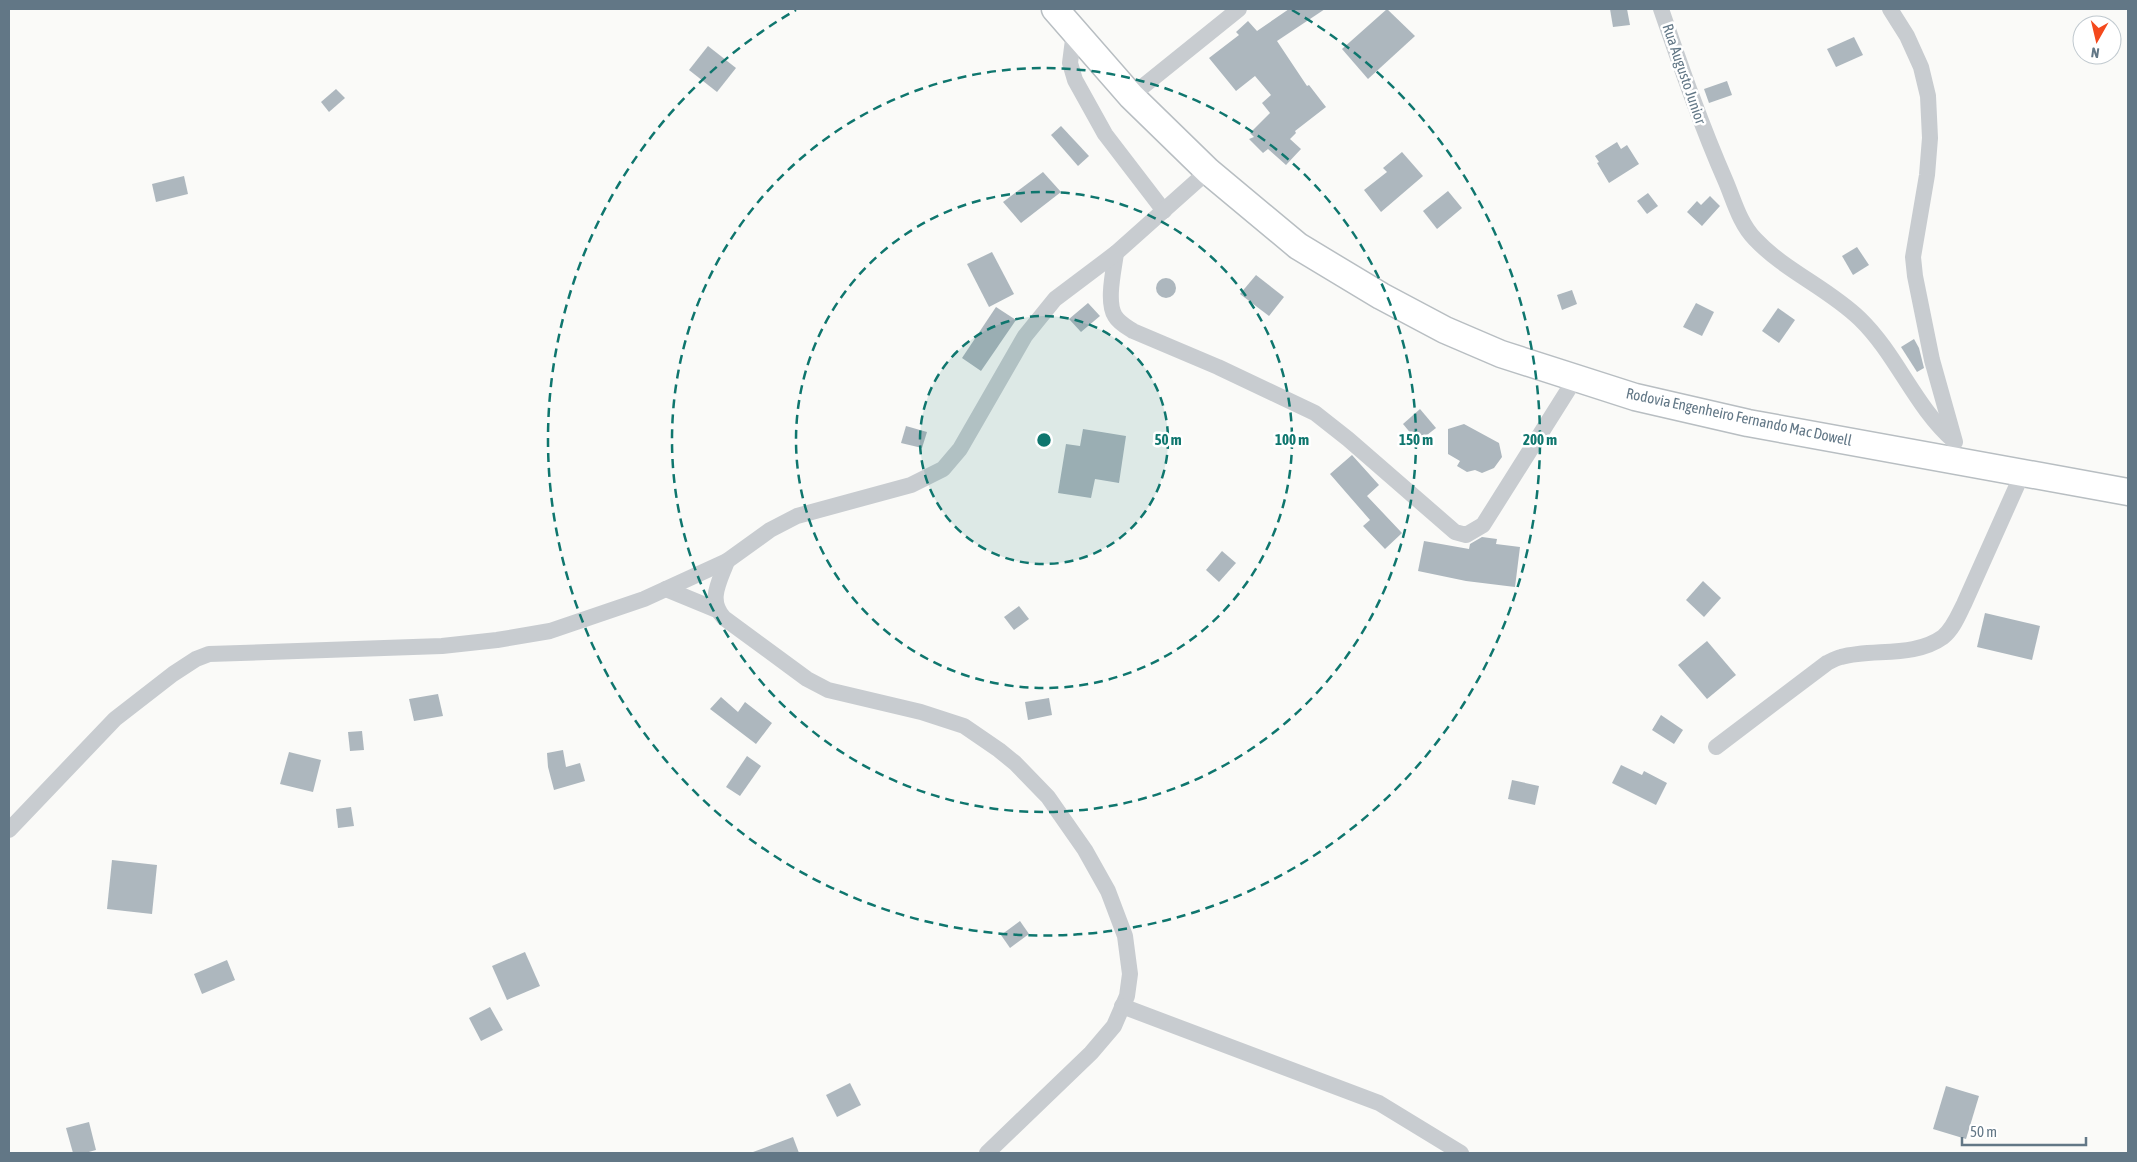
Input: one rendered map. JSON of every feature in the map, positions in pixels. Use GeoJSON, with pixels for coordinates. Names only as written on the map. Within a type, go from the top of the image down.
{"type":"FeatureCollection","features":[{"type":"Feature","properties":{"kind":"main road","name":"Rodovia Engenheiro Fernando Mac Dowell"},"geometry":{"type":"LineString","coordinates":[[1055,9],[1131,96],[1208,171],[1298,246],[1381,296],[1445,330],[1501,354],[1635,397],[1748,423],[1958,451],[2023,472],[2128,492]]}},
{"type":"Feature","properties":{"kind":"street"},"geometry":{"type":"LineString","coordinates":[[1131,96],[1239,9]]}},
{"type":"Feature","properties":{"kind":"street","name":"Rua Augusto Junior"},"geometry":{"type":"LineString","coordinates":[[1662,9],[1708,140],[1742,222],[1764,249],[1836,299],[1860,319],[1879,341],[1958,451]]}},
{"type":"Feature","properties":{"kind":"street"},"geometry":{"type":"LineString","coordinates":[[1890,9],[1907,36],[1921,67],[1928,96],[1930,138],[1927,175],[1915,239],[1914,267],[1932,360],[1958,451]]}},
{"type":"Feature","properties":{"kind":"street"},"geometry":{"type":"LineString","coordinates":[[1074,32],[1070,63],[1075,80],[1105,134],[1164,210]]}},
{"type":"Feature","properties":{"kind":"street"},"geometry":{"type":"LineString","coordinates":[[9,830],[115,718],[196,659],[209,654],[442,646],[497,640],[550,631],[644,598],[727,560],[770,530],[797,516],[911,484],[943,469],[960,449],[1025,336],[1055,298],[1116,253],[1208,171]]}},
{"type":"Feature","properties":{"kind":"street"},"geometry":{"type":"LineString","coordinates":[[1116,253],[1111,302],[1114,315],[1121,323],[1134,331],[1218,367],[1315,413],[1348,439],[1455,532],[1466,535],[1483,525],[1575,379]]}},
{"type":"Feature","properties":{"kind":"street"},"geometry":{"type":"LineString","coordinates":[[1716,747],[1827,663],[1841,656],[1899,651],[1923,645],[1944,636],[1953,625],[1964,604],[2023,472]]}},
{"type":"Feature","properties":{"kind":"street"},"geometry":{"type":"LineString","coordinates":[[716,610],[716,591],[727,560]]}},
{"type":"Feature","properties":{"kind":"street"},"geometry":{"type":"LineString","coordinates":[[666,588],[716,610],[724,618],[807,679],[828,690],[921,712],[964,726],[1015,763],[1048,797],[1085,850],[1108,891],[1125,936],[1130,974],[1127,996],[1114,1026],[1090,1053],[987,1153]]}},
{"type":"Feature","properties":{"kind":"street"},"geometry":{"type":"LineString","coordinates":[[1122,1006],[1378,1102],[1461,1153]]}},
{"type":"Feature","properties":{"kind":"building"},"geometry":{"type":"Polygon","coordinates":[[[1289,9],[1325,9],[1277,41],[1307,86],[1309,85],[1326,107],[1295,131],[1296,133],[1290,139],[1301,149],[1286,165],[1268,149],[1263,153],[1249,139],[1254,137],[1250,133],[1270,113],[1262,103],[1271,95],[1255,76],[1236,91],[1209,58],[1239,35],[1236,32],[1248,21],[1257,31],[1289,9]]]}},
{"type":"Feature","properties":{"kind":"building"},"geometry":{"type":"Polygon","coordinates":[[[1387,9],[1415,36],[1368,79],[1342,49],[1387,9]]]}},
{"type":"Feature","properties":{"kind":"building"},"geometry":{"type":"Polygon","coordinates":[[[1610,9],[1627,9],[1630,25],[1613,27],[1610,9]]]}},
{"type":"Feature","properties":{"kind":"building"},"geometry":{"type":"Polygon","coordinates":[[[1854,37],[1863,55],[1836,67],[1827,49],[1854,37]]]}},
{"type":"Feature","properties":{"kind":"building"},"geometry":{"type":"Polygon","coordinates":[[[708,46],[736,68],[717,92],[689,70],[708,46]]]}},
{"type":"Feature","properties":{"kind":"building"},"geometry":{"type":"Polygon","coordinates":[[[1727,81],[1732,95],[1709,103],[1704,89],[1727,81]]]}},
{"type":"Feature","properties":{"kind":"building"},"geometry":{"type":"Polygon","coordinates":[[[336,89],[345,98],[329,112],[321,102],[336,89]]]}},
{"type":"Feature","properties":{"kind":"building"},"geometry":{"type":"Polygon","coordinates":[[[1061,126],[1089,156],[1078,166],[1051,135],[1061,126]]]}},
{"type":"Feature","properties":{"kind":"building"},"geometry":{"type":"Polygon","coordinates":[[[1617,142],[1621,149],[1627,145],[1639,164],[1609,183],[1595,156],[1617,142]]]}},
{"type":"Feature","properties":{"kind":"building"},"geometry":{"type":"Polygon","coordinates":[[[1402,152],[1423,176],[1381,212],[1364,190],[1387,172],[1383,168],[1402,152]]]}},
{"type":"Feature","properties":{"kind":"building"},"geometry":{"type":"Polygon","coordinates":[[[1043,172],[1061,192],[1021,223],[1003,202],[1043,172]]]}},
{"type":"Feature","properties":{"kind":"building"},"geometry":{"type":"Polygon","coordinates":[[[184,176],[188,194],[156,202],[152,184],[184,176]]]}},
{"type":"Feature","properties":{"kind":"building"},"geometry":{"type":"Polygon","coordinates":[[[1448,191],[1462,208],[1437,229],[1423,211],[1448,191]]]}},
{"type":"Feature","properties":{"kind":"building"},"geometry":{"type":"Polygon","coordinates":[[[1648,193],[1658,206],[1647,214],[1637,201],[1648,193]]]}},
{"type":"Feature","properties":{"kind":"building"},"geometry":{"type":"Polygon","coordinates":[[[1710,196],[1720,206],[1702,226],[1687,212],[1697,201],[1701,205],[1710,196]]]}},
{"type":"Feature","properties":{"kind":"building"},"geometry":{"type":"Polygon","coordinates":[[[1857,247],[1869,265],[1853,275],[1842,256],[1857,247]]]}},
{"type":"Feature","properties":{"kind":"building"},"geometry":{"type":"Polygon","coordinates":[[[992,252],[1014,294],[989,307],[967,264],[992,252]]]}},
{"type":"Feature","properties":{"kind":"building"},"geometry":{"type":"Polygon","coordinates":[[[1256,275],[1284,297],[1269,316],[1240,294],[1256,275]]]}},
{"type":"Feature","properties":{"kind":"building"},"geometry":{"type":"Polygon","coordinates":[[[1162,278],[1170,278],[1176,284],[1176,292],[1170,298],[1162,298],[1156,292],[1156,284],[1162,278]]]}},
{"type":"Feature","properties":{"kind":"building"},"geometry":{"type":"Polygon","coordinates":[[[1572,290],[1577,304],[1562,310],[1557,295],[1572,290]]]}},
{"type":"Feature","properties":{"kind":"building"},"geometry":{"type":"Polygon","coordinates":[[[1088,303],[1100,316],[1081,332],[1069,319],[1088,303]]]}},
{"type":"Feature","properties":{"kind":"building"},"geometry":{"type":"Polygon","coordinates":[[[1696,303],[1714,312],[1702,336],[1683,327],[1696,303]]]}},
{"type":"Feature","properties":{"kind":"building"},"geometry":{"type":"Polygon","coordinates":[[[996,307],[1016,320],[981,371],[962,358],[996,307]]]}},
{"type":"Feature","properties":{"kind":"building"},"geometry":{"type":"Polygon","coordinates":[[[1778,308],[1795,320],[1779,343],[1762,331],[1778,308]]]}},
{"type":"Feature","properties":{"kind":"building"},"geometry":{"type":"Polygon","coordinates":[[[1914,339],[1919,348],[1924,368],[1917,372],[1901,347],[1914,339]]]}},
{"type":"Feature","properties":{"kind":"building"},"geometry":{"type":"Polygon","coordinates":[[[1420,409],[1436,428],[1418,442],[1403,424],[1420,409]]]}},
{"type":"Feature","properties":{"kind":"building"},"geometry":{"type":"Polygon","coordinates":[[[1464,424],[1499,443],[1502,457],[1494,468],[1482,473],[1475,470],[1467,472],[1457,466],[1460,461],[1448,454],[1448,429],[1464,424]]]}},
{"type":"Feature","properties":{"kind":"building"},"geometry":{"type":"Polygon","coordinates":[[[906,426],[927,432],[922,448],[901,443],[906,426]]]}},
{"type":"Feature","properties":{"kind":"building"},"geometry":{"type":"Polygon","coordinates":[[[1083,429],[1126,436],[1119,483],[1095,479],[1091,498],[1058,493],[1066,444],[1080,446],[1083,429]]]}},
{"type":"Feature","properties":{"kind":"building"},"geometry":{"type":"Polygon","coordinates":[[[1352,455],[1379,485],[1367,496],[1402,533],[1385,549],[1363,526],[1370,520],[1330,474],[1352,455]]]}},
{"type":"Feature","properties":{"kind":"building"},"geometry":{"type":"Polygon","coordinates":[[[1482,537],[1497,539],[1496,544],[1520,547],[1515,587],[1466,581],[1418,571],[1424,541],[1469,549],[1470,544],[1482,537]]]}},
{"type":"Feature","properties":{"kind":"building"},"geometry":{"type":"Polygon","coordinates":[[[1222,551],[1236,563],[1219,582],[1206,570],[1222,551]]]}},
{"type":"Feature","properties":{"kind":"building"},"geometry":{"type":"Polygon","coordinates":[[[1703,581],[1721,598],[1704,617],[1686,600],[1703,581]]]}},
{"type":"Feature","properties":{"kind":"building"},"geometry":{"type":"Polygon","coordinates":[[[1019,606],[1029,619],[1014,630],[1004,617],[1019,606]]]}},
{"type":"Feature","properties":{"kind":"building"},"geometry":{"type":"Polygon","coordinates":[[[1985,613],[2040,626],[2032,660],[1977,647],[1985,613]]]}},
{"type":"Feature","properties":{"kind":"building"},"geometry":{"type":"Polygon","coordinates":[[[1707,641],[1736,675],[1707,699],[1678,665],[1707,641]]]}},
{"type":"Feature","properties":{"kind":"building"},"geometry":{"type":"Polygon","coordinates":[[[438,694],[443,716],[414,721],[409,699],[438,694]]]}},
{"type":"Feature","properties":{"kind":"building"},"geometry":{"type":"Polygon","coordinates":[[[721,697],[738,712],[745,702],[772,723],[756,744],[710,709],[721,697]]]}},
{"type":"Feature","properties":{"kind":"building"},"geometry":{"type":"Polygon","coordinates":[[[1049,698],[1052,715],[1028,720],[1025,702],[1049,698]]]}},
{"type":"Feature","properties":{"kind":"building"},"geometry":{"type":"Polygon","coordinates":[[[1661,715],[1683,730],[1674,744],[1652,730],[1661,715]]]}},
{"type":"Feature","properties":{"kind":"building"},"geometry":{"type":"Polygon","coordinates":[[[362,731],[364,750],[350,751],[348,732],[362,731]]]}},
{"type":"Feature","properties":{"kind":"building"},"geometry":{"type":"Polygon","coordinates":[[[563,750],[566,767],[580,763],[585,781],[554,790],[548,767],[547,753],[563,750]]]}},
{"type":"Feature","properties":{"kind":"building"},"geometry":{"type":"Polygon","coordinates":[[[289,752],[321,760],[313,792],[280,784],[289,752]]]}},
{"type":"Feature","properties":{"kind":"building"},"geometry":{"type":"Polygon","coordinates":[[[747,756],[761,766],[740,796],[726,787],[747,756]]]}},
{"type":"Feature","properties":{"kind":"building"},"geometry":{"type":"Polygon","coordinates":[[[1621,765],[1642,775],[1644,771],[1667,783],[1656,805],[1612,783],[1621,765]]]}},
{"type":"Feature","properties":{"kind":"building"},"geometry":{"type":"Polygon","coordinates":[[[1512,780],[1539,786],[1535,805],[1508,799],[1512,780]]]}},
{"type":"Feature","properties":{"kind":"building"},"geometry":{"type":"Polygon","coordinates":[[[351,807],[354,826],[338,828],[336,809],[351,807]]]}},
{"type":"Feature","properties":{"kind":"building"},"geometry":{"type":"Polygon","coordinates":[[[112,860],[157,865],[152,914],[107,909],[112,860]]]}},
{"type":"Feature","properties":{"kind":"building"},"geometry":{"type":"Polygon","coordinates":[[[1020,921],[1029,934],[1010,948],[1001,935],[1020,921]]]}},
{"type":"Feature","properties":{"kind":"building"},"geometry":{"type":"Polygon","coordinates":[[[525,952],[540,986],[507,1000],[492,966],[525,952]]]}},
{"type":"Feature","properties":{"kind":"building"},"geometry":{"type":"Polygon","coordinates":[[[227,960],[235,980],[202,994],[194,974],[227,960]]]}},
{"type":"Feature","properties":{"kind":"building"},"geometry":{"type":"Polygon","coordinates":[[[490,1007],[503,1030],[481,1041],[469,1018],[490,1007]]]}},
{"type":"Feature","properties":{"kind":"building"},"geometry":{"type":"Polygon","coordinates":[[[850,1083],[861,1105],[837,1117],[826,1095],[850,1083]]]}},
{"type":"Feature","properties":{"kind":"building"},"geometry":{"type":"Polygon","coordinates":[[[1946,1086],[1979,1096],[1966,1139],[1933,1129],[1946,1086]]]}},
{"type":"Feature","properties":{"kind":"building"},"geometry":{"type":"Polygon","coordinates":[[[89,1122],[96,1150],[85,1153],[73,1153],[66,1128],[89,1122]]]}},
{"type":"Feature","properties":{"kind":"building"},"geometry":{"type":"Polygon","coordinates":[[[793,1137],[799,1153],[753,1153],[753,1152],[793,1137]]]}}]}
